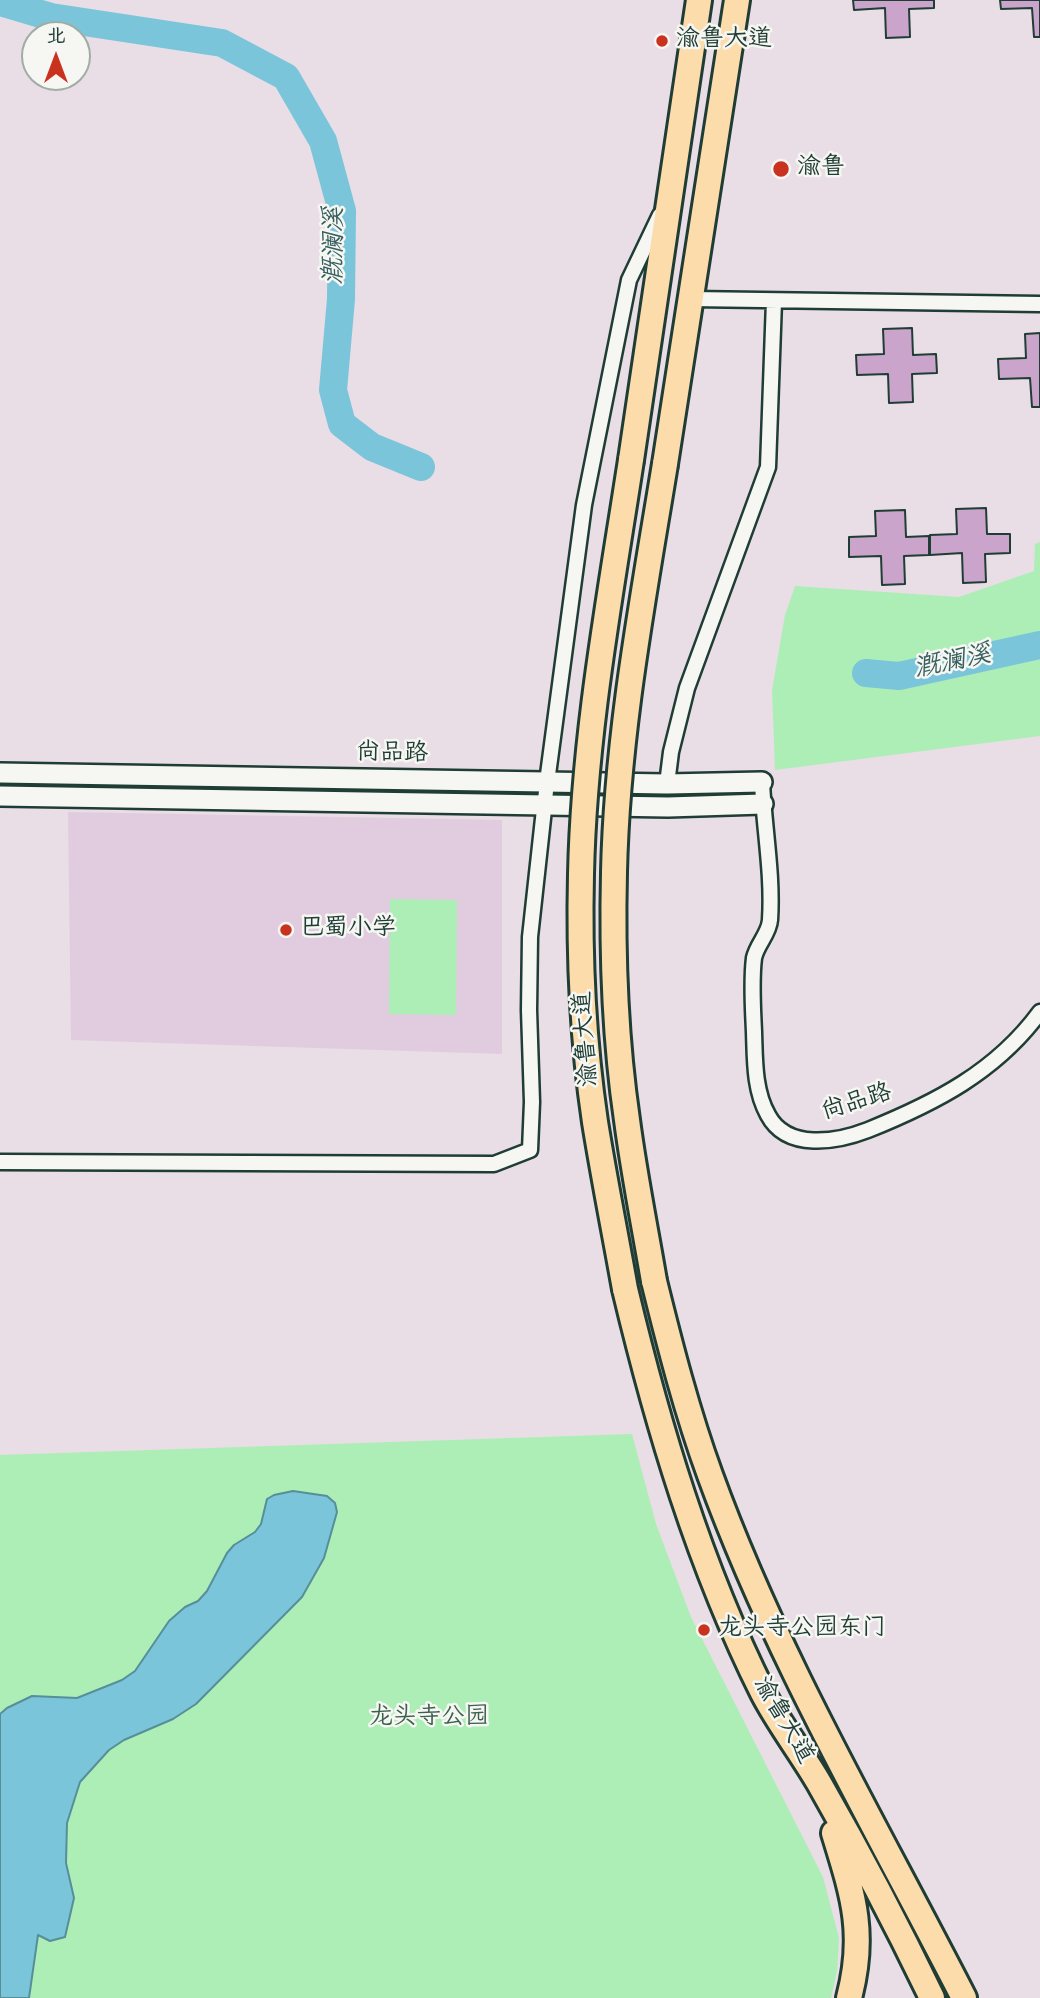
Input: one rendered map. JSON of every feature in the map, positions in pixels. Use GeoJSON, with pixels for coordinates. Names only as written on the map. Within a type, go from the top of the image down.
{"type":"FeatureCollection","features":[{"type":"Feature","properties":{"kind":"highway","name":"渝鲁大道"},"geometry":{"type":"LineString","coordinates":[[697,6],[595,688],[585,792],[581,875],[587,1051],[595,1120],[625,1289],[658,1416],[707,1563],[764,1695],[818,1782],[932,1998]]}},
{"type":"Feature","properties":{"kind":"highway","name":"渝鲁大道"},"geometry":{"type":"LineString","coordinates":[[736,12],[628,692],[614,871],[614,957],[626,1119],[654,1281],[709,1474],[742,1556],[797,1678],[964,1998]]}},
{"type":"Feature","properties":{"kind":"highway"},"geometry":{"type":"LineString","coordinates":[[818,1782],[854,1900],[858,1932],[857,1963],[849,1998]]}},
{"type":"Feature","properties":{"kind":"main road","name":"渝鲁大道"},"geometry":{"type":"LineString","coordinates":[[736,12],[743,0]]}},
{"type":"Feature","properties":{"kind":"main road","name":"尚品路"},"geometry":{"type":"LineString","coordinates":[[0,773],[667,784],[762,782]]}},
{"type":"Feature","properties":{"kind":"main road","name":"尚品路"},"geometry":{"type":"LineString","coordinates":[[0,796],[668,807],[763,804]]}},
{"type":"Feature","properties":{"kind":"main road","name":"渝鲁大道"},"geometry":{"type":"LineString","coordinates":[[934,1940],[974,1998]]}},
{"type":"Feature","properties":{"kind":"street"},"geometry":{"type":"LineString","coordinates":[[0,1162],[494,1164],[530,1150],[530,937],[547,782],[584,505],[629,280],[671,192]]}},
{"type":"Feature","properties":{"kind":"street"},"geometry":{"type":"LineString","coordinates":[[692,299],[1040,304]]}},
{"type":"Feature","properties":{"kind":"street"},"geometry":{"type":"LineString","coordinates":[[667,784],[671,752],[687,688],[768,467],[774,301]]}},
{"type":"Feature","properties":{"kind":"street","name":"尚品路"},"geometry":{"type":"LineString","coordinates":[[762,782],[771,895],[770,924],[754,957],[755,1067],[760,1097],[769,1118],[784,1132],[804,1141],[824,1141],[855,1136],[915,1111],[966,1083],[1014,1042],[1040,1012]]}},
{"type":"Feature","properties":{"kind":"shaded area","name":"巴蜀小学"},"geometry":{"type":"Polygon","coordinates":[[[68,812],[502,820],[502,1054],[71,1040],[68,812]]]}},
{"type":"Feature","properties":{"kind":"green space"},"geometry":{"type":"Polygon","coordinates":[[[1040,542],[1040,736],[775,770],[772,690],[785,615],[795,586],[959,597],[1034,571],[1035,544],[1040,542]]]}},
{"type":"Feature","properties":{"kind":"green space"},"geometry":{"type":"Polygon","coordinates":[[[390,899],[457,900],[456,1015],[389,1014],[390,899]]]}},
{"type":"Feature","properties":{"kind":"green space","name":"龙头寺公园"},"geometry":{"type":"Polygon","coordinates":[[[632,1434],[656,1524],[691,1617],[823,1877],[839,1938],[837,1971],[831,1998],[0,1998],[0,1455],[632,1434]]]}},
{"type":"Feature","properties":{"kind":"water"},"geometry":{"type":"Polygon","coordinates":[[[293,1491],[327,1496],[335,1503],[337,1512],[324,1558],[302,1597],[196,1704],[173,1719],[124,1740],[109,1750],[80,1782],[67,1823],[66,1863],[74,1898],[65,1937],[50,1941],[38,1935],[29,1998],[0,1998],[0,1714],[32,1696],[77,1698],[122,1680],[135,1671],[169,1621],[185,1607],[198,1601],[207,1591],[227,1553],[234,1545],[255,1532],[261,1524],[267,1499],[293,1491]]]}},
{"type":"Feature","properties":{"kind":"building"},"geometry":{"type":"Polygon","coordinates":[[[853,0],[934,0],[934,8],[909,9],[910,37],[886,38],[885,8],[854,10],[853,0]]]}},
{"type":"Feature","properties":{"kind":"building"},"geometry":{"type":"Polygon","coordinates":[[[1000,0],[1040,0],[1040,37],[1034,37],[1032,8],[1001,9],[1000,0]]]}},
{"type":"Feature","properties":{"kind":"building"},"geometry":{"type":"Polygon","coordinates":[[[912,328],[913,355],[936,354],[937,373],[912,374],[913,402],[889,403],[888,374],[857,375],[856,355],[884,354],[883,329],[912,328]]]}},
{"type":"Feature","properties":{"kind":"building"},"geometry":{"type":"Polygon","coordinates":[[[1040,333],[1040,407],[1032,407],[1030,378],[999,379],[998,359],[1026,358],[1025,334],[1040,333]]]}},
{"type":"Feature","properties":{"kind":"building"},"geometry":{"type":"Polygon","coordinates":[[[986,508],[987,534],[1010,534],[1010,553],[985,554],[986,582],[963,583],[962,553],[930,555],[930,535],[957,534],[956,509],[986,508]]]}},
{"type":"Feature","properties":{"kind":"building"},"geometry":{"type":"Polygon","coordinates":[[[905,510],[906,537],[929,536],[929,555],[904,556],[905,584],[882,585],[881,556],[849,557],[849,537],[876,536],[875,511],[905,510]]]}},
{"type":"Feature","properties":{"kind":"waterway","name":"溉澜溪"},"geometry":{"type":"LineString","coordinates":[[0,2],[51,17],[222,43],[286,77],[323,141],[342,211],[341,299],[333,390],[342,424],[372,447],[421,467]]}},
{"type":"Feature","properties":{"kind":"waterway","name":"溉澜溪"},"geometry":{"type":"LineString","coordinates":[[866,673],[899,676],[1040,645]]}},
{"type":"Feature","properties":{"kind":"place","name":"渝鲁大道"},"geometry":{"type":"Point","coordinates":[662,41]}},
{"type":"Feature","properties":{"kind":"place","name":"渝鲁"},"geometry":{"type":"Point","coordinates":[781,169]}},
{"type":"Feature","properties":{"kind":"place","name":"巴蜀小学"},"geometry":{"type":"Point","coordinates":[286,930]}},
{"type":"Feature","properties":{"kind":"place","name":"龙头寺公园东门"},"geometry":{"type":"Point","coordinates":[704,1630]}}]}
